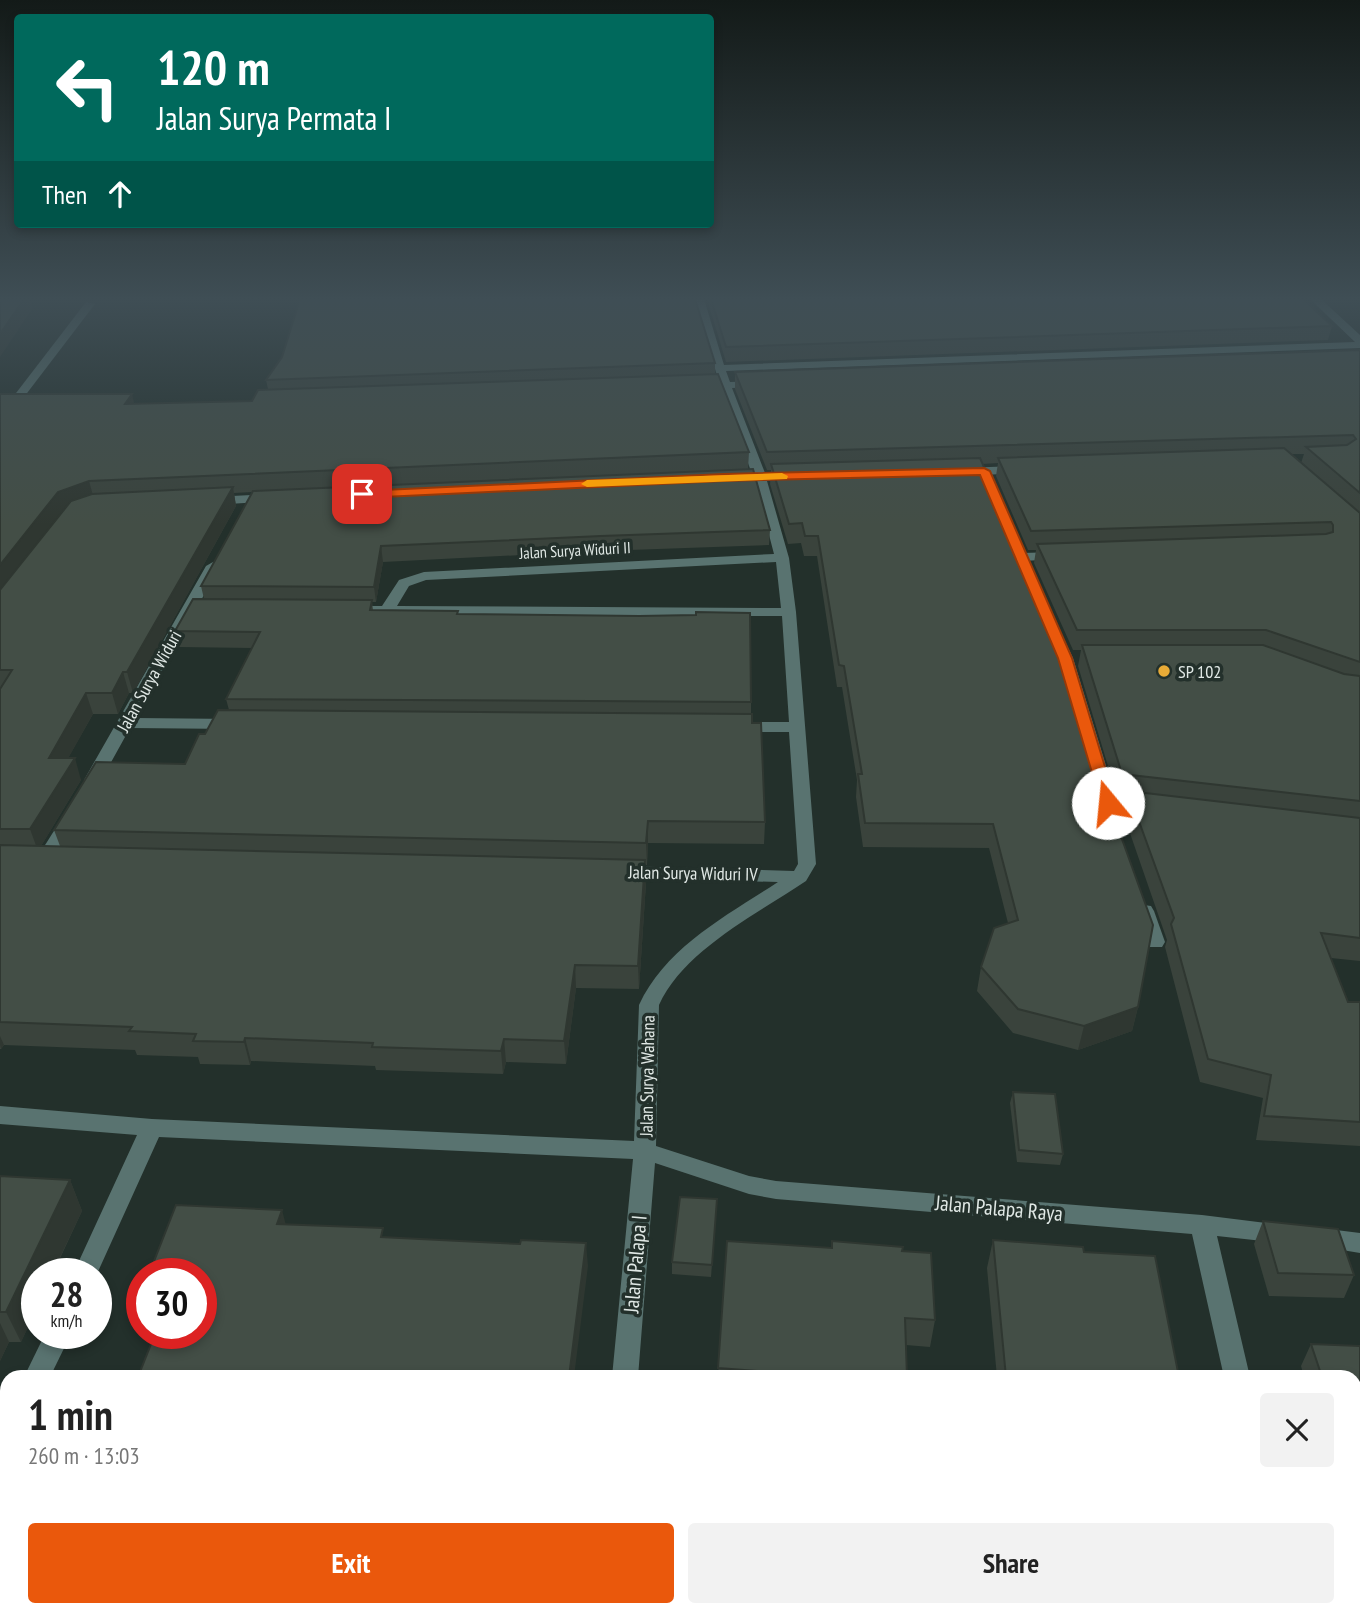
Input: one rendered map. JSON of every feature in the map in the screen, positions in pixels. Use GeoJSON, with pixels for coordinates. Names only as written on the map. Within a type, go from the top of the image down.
{"type":"FeatureCollection","features":[{"type":"Feature","properties":{"kind":"street"},"geometry":{"type":"LineString","coordinates":[[0,398],[23,400],[41,374]]}},
{"type":"Feature","properties":{"kind":"street"},"geometry":{"type":"LineString","coordinates":[[722,374],[760,477],[782,558],[789,612],[807,864],[799,877]]}},
{"type":"Feature","properties":{"kind":"street"},"geometry":{"type":"LineString","coordinates":[[684,387],[766,383]]}},
{"type":"Feature","properties":{"kind":"street"},"geometry":{"type":"LineString","coordinates":[[943,472],[987,477],[1039,469]]}},
{"type":"Feature","properties":{"kind":"street"},"geometry":{"type":"LineString","coordinates":[[724,478],[806,476]]}},
{"type":"Feature","properties":{"kind":"street"},"geometry":{"type":"LineString","coordinates":[[198,501],[247,505],[292,497]]}},
{"type":"Feature","properties":{"kind":"street","name":"Jalan Surya Widuri"},"geometry":{"type":"LineString","coordinates":[[44,861],[197,608],[223,547]]}},
{"type":"Feature","properties":{"kind":"street"},"geometry":{"type":"LineString","coordinates":[[1022,557],[1076,555]]}},
{"type":"Feature","properties":{"kind":"street","name":"Jalan Surya Widuri II"},"geometry":{"type":"LineString","coordinates":[[386,611],[404,583],[424,576],[782,558]]}},
{"type":"Feature","properties":{"kind":"street"},"geometry":{"type":"LineString","coordinates":[[330,610],[789,612]]}},
{"type":"Feature","properties":{"kind":"street"},"geometry":{"type":"LineString","coordinates":[[1049,620],[1072,658],[1115,804],[1117,829]]}},
{"type":"Feature","properties":{"kind":"street"},"geometry":{"type":"LineString","coordinates":[[127,723],[251,724]]}},
{"type":"Feature","properties":{"kind":"street"},"geometry":{"type":"LineString","coordinates":[[720,727],[797,727]]}},
{"type":"Feature","properties":{"kind":"street"},"geometry":{"type":"LineString","coordinates":[[22,860],[72,862]]}},
{"type":"Feature","properties":{"kind":"street","name":"Jalan Surya Widuri IV"},"geometry":{"type":"LineString","coordinates":[[609,872],[799,877]]}},
{"type":"Feature","properties":{"kind":"street","name":"Jalan Surya Wahana"},"geometry":{"type":"LineString","coordinates":[[0,1115],[152,1128],[645,1151],[649,1005],[652,993],[677,964],[711,936],[799,877]]}},
{"type":"Feature","properties":{"kind":"street"},"geometry":{"type":"LineString","coordinates":[[1138,892],[1155,942]]}},
{"type":"Feature","properties":{"kind":"street"},"geometry":{"type":"LineString","coordinates":[[92,1258],[152,1128]]}},
{"type":"Feature","properties":{"kind":"street","name":"Jalan Palapa Raya"},"geometry":{"type":"LineString","coordinates":[[645,1151],[749,1185],[776,1191],[1202,1225],[1360,1243]]}},
{"type":"Feature","properties":{"kind":"street","name":"Jalan Palapa I"},"geometry":{"type":"LineString","coordinates":[[626,1370],[645,1151]]}},
{"type":"Feature","properties":{"kind":"street"},"geometry":{"type":"LineString","coordinates":[[1202,1225],[1235,1370]]}},
{"type":"Feature","properties":{"kind":"street"},"geometry":{"type":"LineString","coordinates":[[40,1370],[51,1349]]}},
{"type":"Feature","properties":{"kind":"building"},"geometry":{"type":"Polygon","coordinates":[[[270,374],[414,374],[266,380],[270,374]]]}},
{"type":"Feature","properties":{"kind":"building"},"geometry":{"type":"Polygon","coordinates":[[[718,374],[749,452],[89,481],[58,492],[0,565],[0,394],[132,394],[125,404],[252,401],[258,390],[718,374]]]}},
{"type":"Feature","properties":{"kind":"building"},"geometry":{"type":"Polygon","coordinates":[[[736,374],[1360,374],[1360,493],[1306,447],[1347,445],[1356,439],[1353,435],[767,452],[736,374]]]}},
{"type":"Feature","properties":{"kind":"building"},"geometry":{"type":"Polygon","coordinates":[[[1284,448],[1360,513],[1360,662],[1266,630],[1077,630],[1037,544],[1326,534],[1333,532],[1333,525],[1331,522],[1031,531],[998,458],[1284,448]]]}},
{"type":"Feature","properties":{"kind":"building"},"geometry":{"type":"Polygon","coordinates":[[[980,458],[1058,637],[1101,781],[1153,925],[1138,1007],[1084,1026],[1018,1009],[981,967],[994,928],[1018,920],[993,824],[865,823],[858,774],[862,774],[844,666],[839,665],[818,536],[805,536],[802,523],[789,524],[771,464],[980,458]]]}},
{"type":"Feature","properties":{"kind":"building"},"geometry":{"type":"Polygon","coordinates":[[[753,469],[770,530],[381,546],[374,587],[201,586],[253,491],[753,469]]]}},
{"type":"Feature","properties":{"kind":"building"},"geometry":{"type":"Polygon","coordinates":[[[233,487],[127,672],[123,672],[112,693],[86,693],[49,758],[75,758],[30,829],[0,829],[0,689],[12,670],[0,670],[0,590],[71,501],[92,494],[233,487]]]}},
{"type":"Feature","properties":{"kind":"building"},"geometry":{"type":"Polygon","coordinates":[[[193,599],[372,600],[370,610],[458,611],[457,614],[639,616],[696,615],[696,612],[750,613],[751,702],[226,699],[260,632],[175,631],[193,599]]]}},
{"type":"Feature","properties":{"kind":"building"},"geometry":{"type":"Polygon","coordinates":[[[1082,645],[1263,645],[1344,674],[1360,676],[1360,801],[1122,774],[1082,645]]]}},
{"type":"Feature","properties":{"kind":"building"},"geometry":{"type":"Polygon","coordinates":[[[218,710],[752,714],[752,723],[761,723],[765,822],[648,821],[646,843],[54,830],[96,762],[185,764],[199,734],[205,734],[218,710]]]}},
{"type":"Feature","properties":{"kind":"building"},"geometry":{"type":"Polygon","coordinates":[[[1128,791],[1360,818],[1360,938],[1321,933],[1348,1002],[1360,1002],[1360,1122],[1264,1116],[1271,1075],[1208,1059],[1171,924],[1174,918],[1128,791]]]}},
{"type":"Feature","properties":{"kind":"building"},"geometry":{"type":"Polygon","coordinates":[[[0,845],[645,860],[638,966],[575,965],[564,1041],[504,1039],[501,1051],[372,1047],[373,1043],[245,1038],[244,1042],[193,1041],[196,1034],[129,1031],[132,1027],[0,1022],[0,845]]]}},
{"type":"Feature","properties":{"kind":"building"},"geometry":{"type":"Polygon","coordinates":[[[1013,1092],[1055,1094],[1063,1154],[1019,1150],[1013,1092]]]}},
{"type":"Feature","properties":{"kind":"building"},"geometry":{"type":"Polygon","coordinates":[[[0,1176],[70,1180],[32,1258],[21,1258],[21,1281],[6,1312],[0,1312],[0,1176]]]}},
{"type":"Feature","properties":{"kind":"building"},"geometry":{"type":"Polygon","coordinates":[[[680,1197],[717,1199],[712,1265],[672,1262],[680,1197]]]}},
{"type":"Feature","properties":{"kind":"building"},"geometry":{"type":"Polygon","coordinates":[[[176,1205],[282,1210],[277,1224],[383,1228],[381,1237],[520,1244],[521,1240],[586,1243],[570,1370],[141,1370],[149,1349],[217,1349],[217,1258],[155,1258],[176,1205]]]}},
{"type":"Feature","properties":{"kind":"building"},"geometry":{"type":"Polygon","coordinates":[[[1263,1221],[1338,1229],[1354,1275],[1278,1273],[1263,1221]]]}},
{"type":"Feature","properties":{"kind":"building"},"geometry":{"type":"Polygon","coordinates":[[[993,1240],[1083,1247],[1084,1252],[1155,1256],[1178,1370],[1005,1370],[993,1240]]]}},
{"type":"Feature","properties":{"kind":"building"},"geometry":{"type":"Polygon","coordinates":[[[727,1241],[832,1248],[832,1241],[903,1247],[902,1251],[931,1253],[935,1320],[905,1318],[907,1370],[718,1368],[727,1241]]]}},
{"type":"Feature","properties":{"kind":"building"},"geometry":{"type":"Polygon","coordinates":[[[1311,1344],[1360,1346],[1360,1370],[1320,1370],[1311,1344]]]}},
{"type":"Feature","properties":{"kind":"slow traffic"},"geometry":{"type":"LineString","coordinates":[[587,484],[782,476]]}},
{"type":"Feature","properties":{"kind":"place","name":"SP 102"},"geometry":{"type":"Point","coordinates":[1164,671]}},
{"type":"Feature","properties":{"kind":"route"},"geometry":{"type":"LineString","coordinates":[[362,494],[724,478],[984,471],[1065,658],[1108,803]]}}]}
